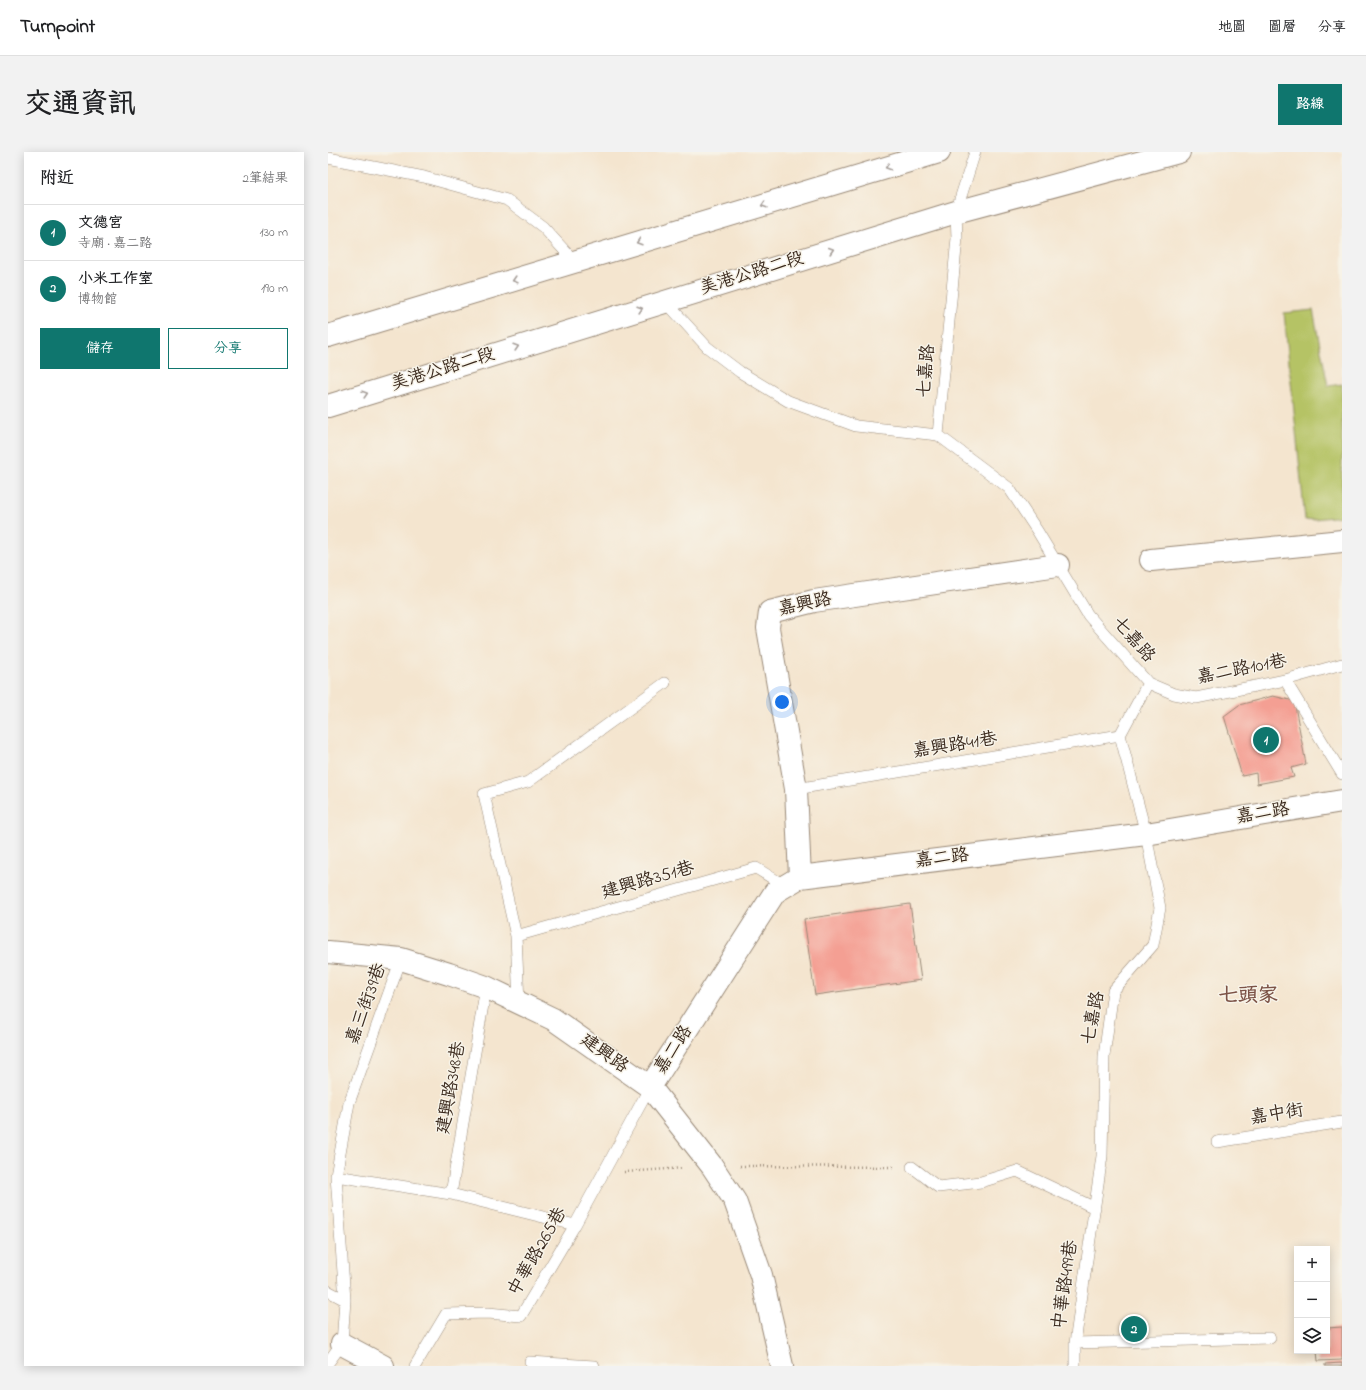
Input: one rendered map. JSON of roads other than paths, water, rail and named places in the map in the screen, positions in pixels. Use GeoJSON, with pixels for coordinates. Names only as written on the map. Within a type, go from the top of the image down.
{"type":"FeatureCollection","features":[{"type":"Feature","properties":{"kind":"street"},"geometry":{"type":"LineString","coordinates":[[328,336],[939,152]]}},
{"type":"Feature","properties":{"kind":"street","name":"美港公路二段"},"geometry":{"type":"LineString","coordinates":[[328,406],[956,212],[1179,152]]}},
{"type":"Feature","properties":{"kind":"street"},"geometry":{"type":"LineString","coordinates":[[1151,560],[1342,541]]}},
{"type":"Feature","properties":{"kind":"street","name":"嘉興路"},"geometry":{"type":"LineString","coordinates":[[792,881],[796,789],[768,628],[770,612],[814,601],[1058,565]]}},
{"type":"Feature","properties":{"kind":"street","name":"嘉二路"},"geometry":{"type":"LineString","coordinates":[[650,1087],[775,892],[792,881],[1146,834],[1342,801]]}},
{"type":"Feature","properties":{"kind":"street","name":"建興路"},"geometry":{"type":"LineString","coordinates":[[328,952],[401,959],[486,987],[553,1019],[650,1087],[712,1166],[735,1201],[761,1275],[782,1366]]}},
{"type":"Feature","properties":{"kind":"street"},"geometry":{"type":"LineString","coordinates":[[342,1344],[383,1366]]}},
{"type":"Feature","properties":{"kind":"lane","name":"七嘉路"},"geometry":{"type":"LineString","coordinates":[[975,152],[956,212],[957,238],[938,435],[1009,488],[1088,614],[1148,683],[1120,735],[1146,834],[1160,908],[1153,945],[1113,992],[1104,1056],[1102,1156],[1095,1208]]}},
{"type":"Feature","properties":{"kind":"lane"},"geometry":{"type":"LineString","coordinates":[[328,158],[424,177],[507,200],[543,227],[575,262]]}},
{"type":"Feature","properties":{"kind":"lane"},"geometry":{"type":"LineString","coordinates":[[665,301],[707,347],[740,372],[788,401],[856,426],[938,435]]}},
{"type":"Feature","properties":{"kind":"lane","name":"嘉二路101巷"},"geometry":{"type":"LineString","coordinates":[[1148,683],[1174,694],[1196,698],[1285,680],[1342,664]]}},
{"type":"Feature","properties":{"kind":"lane"},"geometry":{"type":"LineString","coordinates":[[1285,680],[1342,774]]}},
{"type":"Feature","properties":{"kind":"lane"},"geometry":{"type":"LineString","coordinates":[[519,1003],[516,936],[484,794],[528,782],[665,683]]}},
{"type":"Feature","properties":{"kind":"lane","name":"嘉興路41巷"},"geometry":{"type":"LineString","coordinates":[[796,789],[1120,735]]}},
{"type":"Feature","properties":{"kind":"lane","name":"建興路351巷"},"geometry":{"type":"LineString","coordinates":[[516,936],[756,868],[792,881]]}},
{"type":"Feature","properties":{"kind":"lane","name":"嘉三街39巷"},"geometry":{"type":"LineString","coordinates":[[342,1344],[345,1300],[336,1176],[349,1103],[401,959]]}},
{"type":"Feature","properties":{"kind":"lane","name":"建興路348巷"},"geometry":{"type":"LineString","coordinates":[[451,1194],[486,987]]}},
{"type":"Feature","properties":{"kind":"lane","name":"中華路265巷"},"geometry":{"type":"LineString","coordinates":[[415,1366],[446,1314],[488,1313],[521,1316],[575,1225],[650,1087]]}},
{"type":"Feature","properties":{"kind":"lane","name":"嘉中街"},"geometry":{"type":"LineString","coordinates":[[1217,1142],[1342,1122]]}},
{"type":"Feature","properties":{"kind":"lane"},"geometry":{"type":"LineString","coordinates":[[912,1167],[938,1187],[981,1182],[1017,1171],[1095,1208]]}},
{"type":"Feature","properties":{"kind":"lane"},"geometry":{"type":"LineString","coordinates":[[336,1176],[451,1194],[575,1225]]}},
{"type":"Feature","properties":{"kind":"lane","name":"中華路499巷"},"geometry":{"type":"LineString","coordinates":[[1075,1366],[1075,1343],[1095,1208]]}},
{"type":"Feature","properties":{"kind":"lane"},"geometry":{"type":"LineString","coordinates":[[328,1292],[345,1300]]}},
{"type":"Feature","properties":{"kind":"lane"},"geometry":{"type":"LineString","coordinates":[[1075,1343],[1270,1338]]}},
{"type":"Feature","properties":{"kind":"lane"},"geometry":{"type":"LineString","coordinates":[[328,1363],[342,1344]]}},
{"type":"Feature","properties":{"kind":"lane"},"geometry":{"type":"LineString","coordinates":[[530,1362],[594,1366]]}},
{"type":"Feature","properties":{"kind":"place","name":"文德宮"},"geometry":{"type":"Point","coordinates":[1266,740]}},
{"type":"Feature","properties":{"kind":"place","name":"小米工作室"},"geometry":{"type":"Point","coordinates":[1134,1329]}},
{"type":"Feature","properties":{"kind":"district","name":"七頭家"},"geometry":{"type":"Point","coordinates":[1248,996]}}]}
